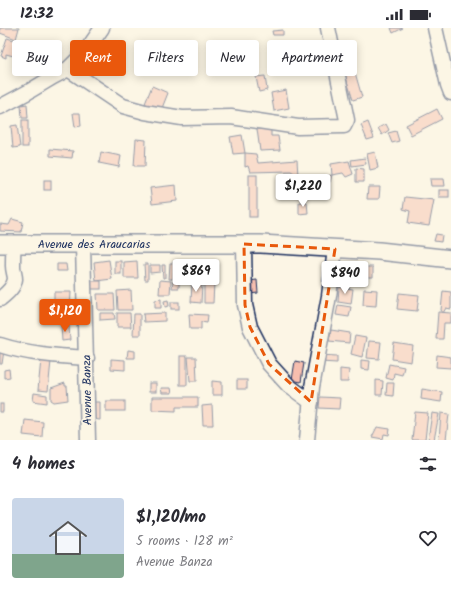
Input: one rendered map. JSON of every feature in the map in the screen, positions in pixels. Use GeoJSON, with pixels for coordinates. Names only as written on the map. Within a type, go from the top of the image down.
{"type":"FeatureCollection","features":[{"type":"Feature","properties":{"kind":"street"},"geometry":{"type":"LineString","coordinates":[[0,107],[68,69],[86,51],[102,28]]}},
{"type":"Feature","properties":{"kind":"street"},"geometry":{"type":"LineString","coordinates":[[68,69],[123,106],[145,112],[182,118],[231,117],[298,127],[344,126],[347,120],[328,28]]}},
{"type":"Feature","properties":{"kind":"street"},"geometry":{"type":"LineString","coordinates":[[436,28],[447,59],[448,85],[451,93]]}},
{"type":"Feature","properties":{"kind":"street"},"geometry":{"type":"LineString","coordinates":[[0,299],[12,287],[15,277],[13,261],[7,244]]}},
{"type":"Feature","properties":{"kind":"street","name":"Avenue des Araucarias"},"geometry":{"type":"LineString","coordinates":[[7,244],[262,244],[379,251],[451,259]]}},
{"type":"Feature","properties":{"kind":"street","name":"Avenue Banza"},"geometry":{"type":"LineString","coordinates":[[83,244],[88,440]]}},
{"type":"Feature","properties":{"kind":"street"},"geometry":{"type":"LineString","coordinates":[[244,244],[245,306],[250,327],[269,364],[289,386],[311,402]]}},
{"type":"Feature","properties":{"kind":"street"},"geometry":{"type":"LineString","coordinates":[[307,440],[318,351],[329,296],[335,249]]}},
{"type":"Feature","properties":{"kind":"street"},"geometry":{"type":"LineString","coordinates":[[0,345],[16,350],[44,355],[87,358]]}},
{"type":"Feature","properties":{"kind":"highlighted area"},"geometry":{"type":"Polygon","coordinates":[[[244,244],[335,249],[311,402],[269,364],[250,327],[245,305],[244,244]]]}},
{"type":"Feature","properties":{"kind":"building"},"geometry":{"type":"Polygon","coordinates":[[[0,28],[19,28],[16,39],[0,33],[0,28]]]}},
{"type":"Feature","properties":{"kind":"building"},"geometry":{"type":"Polygon","coordinates":[[[391,28],[403,28],[393,33],[391,28]]]}},
{"type":"Feature","properties":{"kind":"building"},"geometry":{"type":"Polygon","coordinates":[[[283,30],[283,35],[273,35],[272,31],[283,30]]]}},
{"type":"Feature","properties":{"kind":"building"},"geometry":{"type":"Polygon","coordinates":[[[7,38],[14,40],[12,40],[12,56],[6,54],[6,58],[1,56],[7,38]]]}},
{"type":"Feature","properties":{"kind":"building"},"geometry":{"type":"Polygon","coordinates":[[[265,76],[267,90],[259,92],[256,77],[265,76]]]}},
{"type":"Feature","properties":{"kind":"building"},"geometry":{"type":"Polygon","coordinates":[[[345,76],[356,76],[362,97],[353,100],[345,76]]]}},
{"type":"Feature","properties":{"kind":"building"},"geometry":{"type":"Polygon","coordinates":[[[152,86],[168,93],[160,113],[144,106],[152,86]]]}},
{"type":"Feature","properties":{"kind":"building"},"geometry":{"type":"Polygon","coordinates":[[[286,90],[289,108],[274,111],[271,93],[286,90]]]}},
{"type":"Feature","properties":{"kind":"building"},"geometry":{"type":"Polygon","coordinates":[[[27,104],[28,118],[22,118],[21,105],[27,104]]]}},
{"type":"Feature","properties":{"kind":"building"},"geometry":{"type":"Polygon","coordinates":[[[437,109],[442,119],[411,135],[406,125],[437,109]]]}},
{"type":"Feature","properties":{"kind":"building"},"geometry":{"type":"Polygon","coordinates":[[[73,113],[80,113],[81,126],[75,127],[73,113]]]}},
{"type":"Feature","properties":{"kind":"building"},"geometry":{"type":"Polygon","coordinates":[[[22,120],[28,120],[28,147],[22,147],[22,120]]]}},
{"type":"Feature","properties":{"kind":"building"},"geometry":{"type":"Polygon","coordinates":[[[368,122],[374,138],[367,140],[361,125],[368,122]]]}},
{"type":"Feature","properties":{"kind":"building"},"geometry":{"type":"Polygon","coordinates":[[[386,124],[389,130],[382,135],[378,128],[386,124]]]}},
{"type":"Feature","properties":{"kind":"building"},"geometry":{"type":"Polygon","coordinates":[[[17,125],[20,147],[13,148],[11,126],[17,125]]]}},
{"type":"Feature","properties":{"kind":"building"},"geometry":{"type":"Polygon","coordinates":[[[271,128],[271,136],[278,136],[280,150],[260,151],[257,129],[271,128]]]}},
{"type":"Feature","properties":{"kind":"building"},"geometry":{"type":"Polygon","coordinates":[[[396,131],[399,141],[392,143],[388,133],[396,131]]]}},
{"type":"Feature","properties":{"kind":"building"},"geometry":{"type":"Polygon","coordinates":[[[242,135],[245,153],[233,154],[230,137],[242,135]]]}},
{"type":"Feature","properties":{"kind":"building"},"geometry":{"type":"Polygon","coordinates":[[[136,139],[146,140],[145,166],[134,166],[136,139]]]}},
{"type":"Feature","properties":{"kind":"building"},"geometry":{"type":"Polygon","coordinates":[[[50,149],[73,151],[72,158],[50,156],[50,149]]]}},
{"type":"Feature","properties":{"kind":"building"},"geometry":{"type":"Polygon","coordinates":[[[101,152],[121,156],[119,167],[99,163],[101,152]]]}},
{"type":"Feature","properties":{"kind":"building"},"geometry":{"type":"Polygon","coordinates":[[[375,152],[378,168],[370,170],[367,154],[375,152]]]}},
{"type":"Feature","properties":{"kind":"building"},"geometry":{"type":"Polygon","coordinates":[[[245,153],[256,154],[258,163],[297,160],[298,176],[291,171],[250,172],[248,166],[245,167],[245,153]]]}},
{"type":"Feature","properties":{"kind":"building"},"geometry":{"type":"Polygon","coordinates":[[[365,158],[366,164],[352,166],[351,160],[365,158]]]}},
{"type":"Feature","properties":{"kind":"building"},"geometry":{"type":"Polygon","coordinates":[[[349,161],[353,174],[346,177],[343,173],[332,175],[331,164],[349,161]]]}},
{"type":"Feature","properties":{"kind":"building"},"geometry":{"type":"Polygon","coordinates":[[[356,168],[364,169],[364,182],[356,182],[356,168]]]}},
{"type":"Feature","properties":{"kind":"building"},"geometry":{"type":"Polygon","coordinates":[[[249,175],[257,175],[257,217],[249,217],[249,175]]]}},
{"type":"Feature","properties":{"kind":"building"},"geometry":{"type":"Polygon","coordinates":[[[332,175],[330,182],[326,184],[325,187],[316,188],[314,178],[332,175]]]}},
{"type":"Feature","properties":{"kind":"building"},"geometry":{"type":"Polygon","coordinates":[[[303,179],[307,196],[287,197],[287,189],[294,188],[294,181],[303,179]]]}},
{"type":"Feature","properties":{"kind":"building"},"geometry":{"type":"Polygon","coordinates":[[[430,179],[444,179],[445,186],[431,186],[430,179]]]}},
{"type":"Feature","properties":{"kind":"building"},"geometry":{"type":"Polygon","coordinates":[[[44,180],[51,180],[51,190],[44,190],[44,180]]]}},
{"type":"Feature","properties":{"kind":"building"},"geometry":{"type":"Polygon","coordinates":[[[176,185],[177,201],[152,204],[150,188],[176,185]]]}},
{"type":"Feature","properties":{"kind":"building"},"geometry":{"type":"Polygon","coordinates":[[[368,187],[380,187],[379,199],[367,199],[368,187]]]}},
{"type":"Feature","properties":{"kind":"building"},"geometry":{"type":"Polygon","coordinates":[[[439,190],[449,190],[449,197],[439,197],[439,190]]]}},
{"type":"Feature","properties":{"kind":"building"},"geometry":{"type":"Polygon","coordinates":[[[405,197],[434,200],[429,226],[408,223],[410,211],[403,209],[405,197]]]}},
{"type":"Feature","properties":{"kind":"building"},"geometry":{"type":"Polygon","coordinates":[[[299,202],[307,202],[308,213],[299,214],[299,202]]]}},
{"type":"Feature","properties":{"kind":"building"},"geometry":{"type":"Polygon","coordinates":[[[12,219],[23,222],[21,232],[0,231],[0,224],[9,225],[12,219]]]}},
{"type":"Feature","properties":{"kind":"building"},"geometry":{"type":"Polygon","coordinates":[[[436,234],[442,235],[441,242],[434,241],[436,234]]]}},
{"type":"Feature","properties":{"kind":"building"},"geometry":{"type":"Polygon","coordinates":[[[109,260],[112,279],[96,281],[94,262],[109,260]]]}},
{"type":"Feature","properties":{"kind":"building"},"geometry":{"type":"Polygon","coordinates":[[[115,261],[121,261],[121,274],[115,274],[115,261]]]}},
{"type":"Feature","properties":{"kind":"building"},"geometry":{"type":"Polygon","coordinates":[[[137,261],[138,278],[124,278],[124,262],[137,261]]]}},
{"type":"Feature","properties":{"kind":"building"},"geometry":{"type":"Polygon","coordinates":[[[188,262],[203,263],[201,279],[187,278],[188,262]]]}},
{"type":"Feature","properties":{"kind":"building"},"geometry":{"type":"Polygon","coordinates":[[[170,263],[174,263],[173,279],[169,279],[170,263]]]}},
{"type":"Feature","properties":{"kind":"building"},"geometry":{"type":"Polygon","coordinates":[[[57,264],[66,264],[67,271],[57,271],[57,264]]]}},
{"type":"Feature","properties":{"kind":"building"},"geometry":{"type":"Polygon","coordinates":[[[144,264],[148,264],[148,280],[145,280],[144,264]]]}},
{"type":"Feature","properties":{"kind":"building"},"geometry":{"type":"Polygon","coordinates":[[[150,265],[160,265],[160,272],[150,273],[150,265]]]}},
{"type":"Feature","properties":{"kind":"building"},"geometry":{"type":"Polygon","coordinates":[[[162,265],[165,265],[165,278],[163,278],[162,265]]]}},
{"type":"Feature","properties":{"kind":"building"},"geometry":{"type":"Polygon","coordinates":[[[366,267],[373,267],[373,277],[367,277],[366,267]]]}},
{"type":"Feature","properties":{"kind":"building"},"geometry":{"type":"Polygon","coordinates":[[[205,269],[214,270],[213,281],[205,280],[205,269]]]}},
{"type":"Feature","properties":{"kind":"building"},"geometry":{"type":"Polygon","coordinates":[[[160,280],[171,281],[170,294],[159,294],[160,280]]]}},
{"type":"Feature","properties":{"kind":"building"},"geometry":{"type":"Polygon","coordinates":[[[257,280],[258,293],[249,294],[248,281],[257,280]]]}},
{"type":"Feature","properties":{"kind":"building"},"geometry":{"type":"Polygon","coordinates":[[[88,281],[101,281],[101,289],[88,289],[88,281]]]}},
{"type":"Feature","properties":{"kind":"building"},"geometry":{"type":"Polygon","coordinates":[[[173,281],[179,281],[179,288],[172,288],[173,281]]]}},
{"type":"Feature","properties":{"kind":"building"},"geometry":{"type":"Polygon","coordinates":[[[192,283],[202,284],[201,303],[191,302],[192,283]]]}},
{"type":"Feature","properties":{"kind":"building"},"geometry":{"type":"Polygon","coordinates":[[[204,283],[214,283],[213,303],[204,303],[204,283]]]}},
{"type":"Feature","properties":{"kind":"building"},"geometry":{"type":"Polygon","coordinates":[[[339,287],[353,289],[351,304],[338,302],[339,287]]]}},
{"type":"Feature","properties":{"kind":"building"},"geometry":{"type":"Polygon","coordinates":[[[364,289],[377,290],[376,306],[363,305],[364,289]]]}},
{"type":"Feature","properties":{"kind":"building"},"geometry":{"type":"Polygon","coordinates":[[[131,290],[132,310],[118,310],[117,291],[131,290]]]}},
{"type":"Feature","properties":{"kind":"building"},"geometry":{"type":"Polygon","coordinates":[[[443,291],[451,292],[451,309],[446,308],[443,313],[441,310],[443,291]]]}},
{"type":"Feature","properties":{"kind":"building"},"geometry":{"type":"Polygon","coordinates":[[[54,292],[71,292],[70,312],[54,312],[54,292]]]}},
{"type":"Feature","properties":{"kind":"building"},"geometry":{"type":"Polygon","coordinates":[[[399,293],[419,295],[417,311],[397,309],[399,293]]]}},
{"type":"Feature","properties":{"kind":"building"},"geometry":{"type":"Polygon","coordinates":[[[97,294],[114,294],[115,310],[98,310],[97,294]]]}},
{"type":"Feature","properties":{"kind":"building"},"geometry":{"type":"Polygon","coordinates":[[[161,299],[161,308],[155,308],[155,300],[161,299]]]}},
{"type":"Feature","properties":{"kind":"building"},"geometry":{"type":"Polygon","coordinates":[[[168,300],[169,306],[165,307],[164,301],[168,300]]]}},
{"type":"Feature","properties":{"kind":"building"},"geometry":{"type":"Polygon","coordinates":[[[171,302],[179,302],[179,309],[171,309],[171,302]]]}},
{"type":"Feature","properties":{"kind":"building"},"geometry":{"type":"Polygon","coordinates":[[[338,305],[351,307],[349,317],[336,315],[338,305]]]}},
{"type":"Feature","properties":{"kind":"building"},"geometry":{"type":"Polygon","coordinates":[[[438,312],[451,313],[451,323],[444,323],[443,339],[436,339],[438,312]]]}},
{"type":"Feature","properties":{"kind":"building"},"geometry":{"type":"Polygon","coordinates":[[[100,313],[114,313],[115,319],[100,320],[100,313]]]}},
{"type":"Feature","properties":{"kind":"building"},"geometry":{"type":"Polygon","coordinates":[[[117,313],[130,313],[131,327],[117,327],[117,313]]]}},
{"type":"Feature","properties":{"kind":"building"},"geometry":{"type":"Polygon","coordinates":[[[165,313],[165,321],[144,322],[143,314],[165,313]]]}},
{"type":"Feature","properties":{"kind":"building"},"geometry":{"type":"Polygon","coordinates":[[[134,314],[140,314],[140,335],[133,335],[134,314]]]}},
{"type":"Feature","properties":{"kind":"building"},"geometry":{"type":"Polygon","coordinates":[[[189,314],[208,315],[207,323],[201,322],[201,329],[190,329],[189,314]]]}},
{"type":"Feature","properties":{"kind":"building"},"geometry":{"type":"Polygon","coordinates":[[[61,326],[69,326],[70,340],[62,341],[61,326]]]}},
{"type":"Feature","properties":{"kind":"building"},"geometry":{"type":"Polygon","coordinates":[[[331,330],[350,333],[349,343],[329,341],[331,330]]]}},
{"type":"Feature","properties":{"kind":"building"},"geometry":{"type":"Polygon","coordinates":[[[355,336],[366,338],[362,357],[351,354],[355,336]]]}},
{"type":"Feature","properties":{"kind":"building"},"geometry":{"type":"Polygon","coordinates":[[[369,341],[381,342],[379,359],[367,358],[369,341]]]}},
{"type":"Feature","properties":{"kind":"building"},"geometry":{"type":"Polygon","coordinates":[[[394,343],[413,346],[411,362],[392,359],[394,343]]]}},
{"type":"Feature","properties":{"kind":"building"},"geometry":{"type":"Polygon","coordinates":[[[0,350],[4,350],[2,364],[0,364],[0,350]]]}},
{"type":"Feature","properties":{"kind":"building"},"geometry":{"type":"Polygon","coordinates":[[[128,350],[135,351],[135,358],[127,358],[128,350]]]}},
{"type":"Feature","properties":{"kind":"building"},"geometry":{"type":"Polygon","coordinates":[[[320,355],[337,356],[337,363],[320,362],[320,355]]]}},
{"type":"Feature","properties":{"kind":"building"},"geometry":{"type":"Polygon","coordinates":[[[437,355],[451,357],[451,368],[436,367],[437,355]]]}},
{"type":"Feature","properties":{"kind":"building"},"geometry":{"type":"Polygon","coordinates":[[[180,356],[187,356],[187,385],[180,385],[180,356]]]}},
{"type":"Feature","properties":{"kind":"building"},"geometry":{"type":"Polygon","coordinates":[[[188,357],[196,357],[197,381],[190,381],[188,357]]]}},
{"type":"Feature","properties":{"kind":"building"},"geometry":{"type":"Polygon","coordinates":[[[41,359],[51,361],[48,391],[38,390],[41,359]]]}},
{"type":"Feature","properties":{"kind":"building"},"geometry":{"type":"Polygon","coordinates":[[[111,359],[125,360],[125,370],[111,369],[111,359]]]}},
{"type":"Feature","properties":{"kind":"building"},"geometry":{"type":"Polygon","coordinates":[[[361,360],[370,361],[369,370],[361,369],[361,360]]]}},
{"type":"Feature","properties":{"kind":"building"},"geometry":{"type":"Polygon","coordinates":[[[295,361],[304,363],[301,382],[292,380],[295,361]]]}},
{"type":"Feature","properties":{"kind":"building"},"geometry":{"type":"Polygon","coordinates":[[[389,364],[404,367],[402,375],[394,373],[393,380],[386,378],[389,364]]]}},
{"type":"Feature","properties":{"kind":"building"},"geometry":{"type":"Polygon","coordinates":[[[9,369],[10,377],[4,378],[4,370],[9,369]]]}},
{"type":"Feature","properties":{"kind":"building"},"geometry":{"type":"Polygon","coordinates":[[[340,369],[349,370],[348,382],[340,382],[340,369]]]}},
{"type":"Feature","properties":{"kind":"building"},"geometry":{"type":"Polygon","coordinates":[[[237,380],[247,380],[247,389],[237,389],[237,380]]]}},
{"type":"Feature","properties":{"kind":"building"},"geometry":{"type":"Polygon","coordinates":[[[376,380],[383,381],[382,395],[376,395],[376,380]]]}},
{"type":"Feature","properties":{"kind":"building"},"geometry":{"type":"Polygon","coordinates":[[[212,381],[222,382],[222,395],[212,395],[212,381]]]}},
{"type":"Feature","properties":{"kind":"building"},"geometry":{"type":"Polygon","coordinates":[[[65,383],[65,386],[67,386],[68,400],[54,402],[51,400],[51,388],[65,383]]]}},
{"type":"Feature","properties":{"kind":"building"},"geometry":{"type":"Polygon","coordinates":[[[149,383],[156,383],[156,392],[149,392],[149,383]]]}},
{"type":"Feature","properties":{"kind":"building"},"geometry":{"type":"Polygon","coordinates":[[[387,383],[394,383],[393,396],[386,395],[387,383]]]}},
{"type":"Feature","properties":{"kind":"building"},"geometry":{"type":"Polygon","coordinates":[[[161,388],[171,388],[172,393],[162,393],[161,388]]]}},
{"type":"Feature","properties":{"kind":"building"},"geometry":{"type":"Polygon","coordinates":[[[422,389],[442,392],[441,402],[421,399],[422,389]]]}},
{"type":"Feature","properties":{"kind":"building"},"geometry":{"type":"Polygon","coordinates":[[[34,393],[47,395],[47,403],[33,401],[34,393]]]}},
{"type":"Feature","properties":{"kind":"building"},"geometry":{"type":"Polygon","coordinates":[[[152,397],[198,397],[198,407],[176,407],[176,411],[152,410],[152,397]]]}},
{"type":"Feature","properties":{"kind":"building"},"geometry":{"type":"Polygon","coordinates":[[[320,397],[340,398],[339,409],[319,408],[320,397]]]}},
{"type":"Feature","properties":{"kind":"building"},"geometry":{"type":"Polygon","coordinates":[[[106,401],[125,401],[125,411],[106,411],[106,401]]]}},
{"type":"Feature","properties":{"kind":"building"},"geometry":{"type":"Polygon","coordinates":[[[93,402],[100,402],[100,420],[93,419],[93,402]]]}},
{"type":"Feature","properties":{"kind":"building"},"geometry":{"type":"Polygon","coordinates":[[[0,404],[3,404],[3,412],[0,412],[0,404]]]}},
{"type":"Feature","properties":{"kind":"building"},"geometry":{"type":"Polygon","coordinates":[[[212,405],[213,425],[203,425],[202,406],[212,405]]]}},
{"type":"Feature","properties":{"kind":"building"},"geometry":{"type":"Polygon","coordinates":[[[415,412],[428,413],[425,440],[412,440],[415,412]]]}},
{"type":"Feature","properties":{"kind":"building"},"geometry":{"type":"Polygon","coordinates":[[[432,413],[439,414],[434,440],[428,440],[432,413]]]}},
{"type":"Feature","properties":{"kind":"building"},"geometry":{"type":"Polygon","coordinates":[[[441,413],[449,414],[446,440],[439,440],[441,413]]]}},
{"type":"Feature","properties":{"kind":"building"},"geometry":{"type":"Polygon","coordinates":[[[25,420],[43,422],[42,437],[23,435],[25,420]]]}},
{"type":"Feature","properties":{"kind":"building"},"geometry":{"type":"Polygon","coordinates":[[[377,427],[390,429],[389,435],[384,434],[383,439],[372,437],[377,427]]]}}]}
